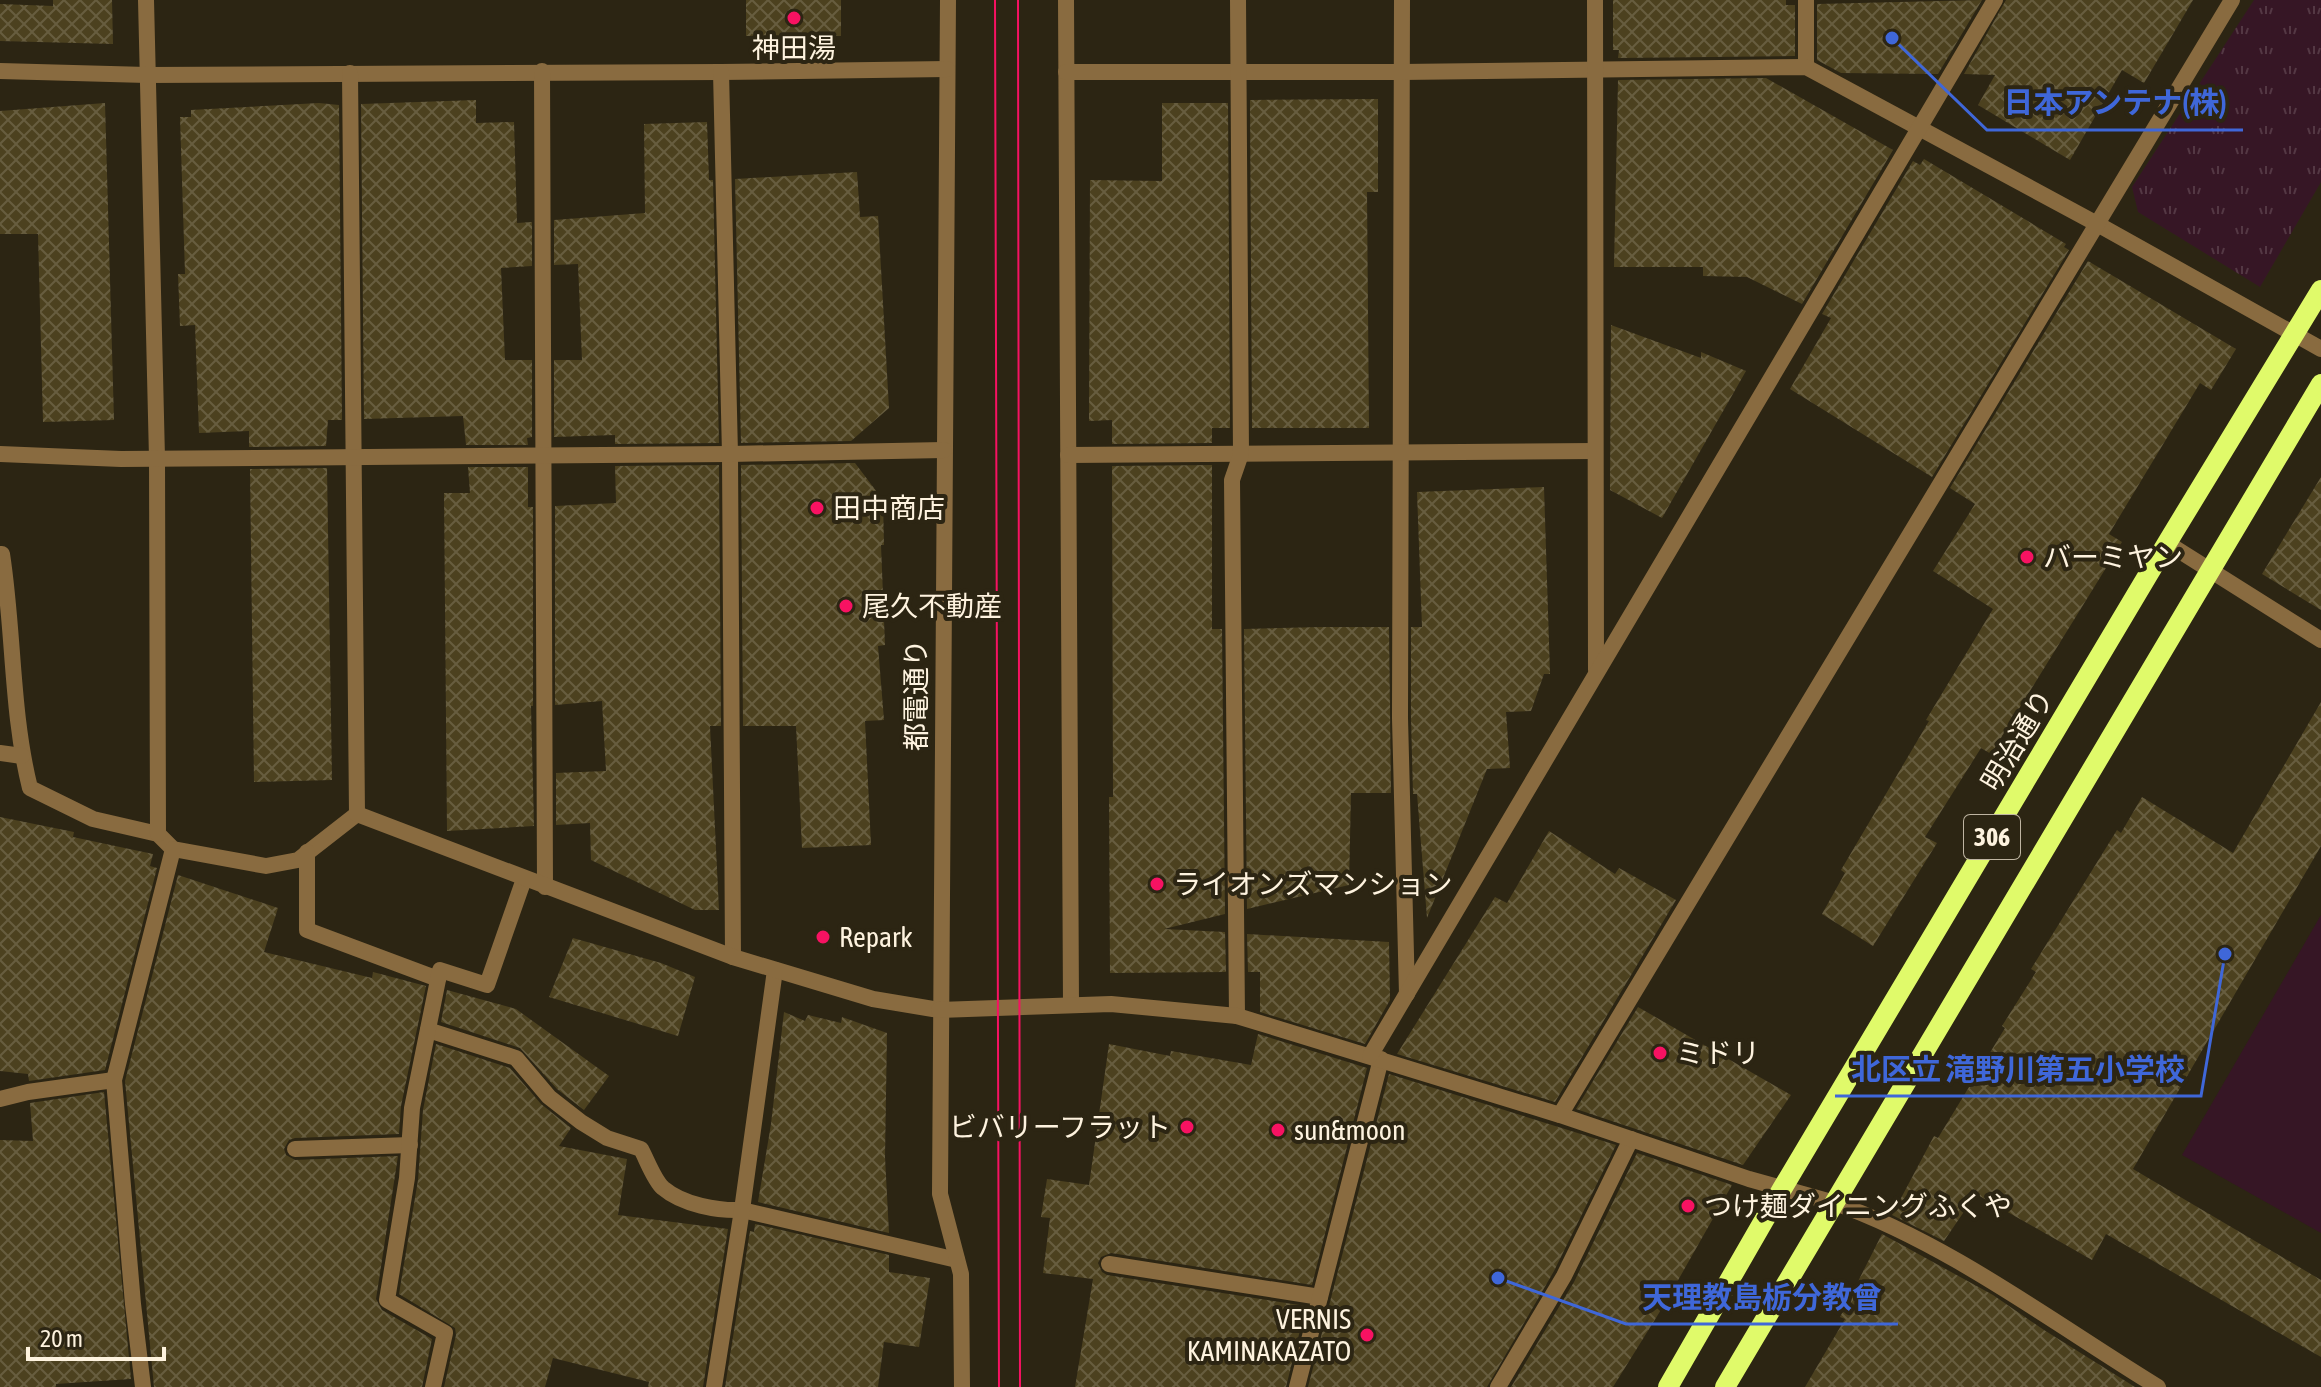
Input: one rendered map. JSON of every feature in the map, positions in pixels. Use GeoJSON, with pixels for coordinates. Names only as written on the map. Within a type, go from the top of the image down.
{"type":"FeatureCollection","features":[{"type":"Feature","properties":{"kind":"main road","name":"明治通り"},"geometry":{"type":"LineString","coordinates":[[1668,1387],[1782,1189],[2321,290]]}},
{"type":"Feature","properties":{"kind":"main road","name":"306"},"geometry":{"type":"LineString","coordinates":[[1725,1387],[2321,384]]}},
{"type":"Feature","properties":{"kind":"street"},"geometry":{"type":"LineString","coordinates":[[146,0],[157,458],[158,834]]}},
{"type":"Feature","properties":{"kind":"street","name":"都電通り"},"geometry":{"type":"LineString","coordinates":[[948,0],[940,1194],[961,1274],[962,1387]]}},
{"type":"Feature","properties":{"kind":"street"},"geometry":{"type":"LineString","coordinates":[[1066,0],[1071,1005]]}},
{"type":"Feature","properties":{"kind":"street"},"geometry":{"type":"LineString","coordinates":[[1237,1016],[1232,480],[1241,454],[1238,0]]}},
{"type":"Feature","properties":{"kind":"street"},"geometry":{"type":"LineString","coordinates":[[1402,0],[1400,718],[1407,994]]}},
{"type":"Feature","properties":{"kind":"street"},"geometry":{"type":"LineString","coordinates":[[1595,0],[1596,672]]}},
{"type":"Feature","properties":{"kind":"street"},"geometry":{"type":"LineString","coordinates":[[1806,0],[1806,67]]}},
{"type":"Feature","properties":{"kind":"street"},"geometry":{"type":"LineString","coordinates":[[1297,1387],[1376,1058],[1407,994],[1995,0]]}},
{"type":"Feature","properties":{"kind":"street"},"geometry":{"type":"LineString","coordinates":[[1560,1115],[2232,0]]}},
{"type":"Feature","properties":{"kind":"street"},"geometry":{"type":"LineString","coordinates":[[1066,72],[1806,67],[2321,349]]}},
{"type":"Feature","properties":{"kind":"street"},"geometry":{"type":"LineString","coordinates":[[0,71],[147,75],[947,69]]}},
{"type":"Feature","properties":{"kind":"street"},"geometry":{"type":"LineString","coordinates":[[542,71],[545,887]]}},
{"type":"Feature","properties":{"kind":"street"},"geometry":{"type":"LineString","coordinates":[[721,72],[730,454],[733,957]]}},
{"type":"Feature","properties":{"kind":"street"},"geometry":{"type":"LineString","coordinates":[[350,73],[357,814]]}},
{"type":"Feature","properties":{"kind":"street"},"geometry":{"type":"LineString","coordinates":[[0,454],[157,458],[944,450]]}},
{"type":"Feature","properties":{"kind":"street"},"geometry":{"type":"LineString","coordinates":[[1068,455],[1595,451]]}},
{"type":"Feature","properties":{"kind":"street"},"geometry":{"type":"LineString","coordinates":[[2167,543],[2321,640]]}},
{"type":"Feature","properties":{"kind":"street"},"geometry":{"type":"LineString","coordinates":[[0,554],[9,599],[22,756],[30,788],[93,819],[158,834],[173,849],[266,866],[298,860],[357,814]]}},
{"type":"Feature","properties":{"kind":"street"},"geometry":{"type":"LineString","coordinates":[[0,753],[22,756]]}},
{"type":"Feature","properties":{"kind":"street"},"geometry":{"type":"LineString","coordinates":[[357,814],[733,957],[873,999],[939,1010],[1111,1004],[1237,1016],[1560,1115],[1869,1215],[1939,1250],[2158,1387]]}},
{"type":"Feature","properties":{"kind":"street"},"geometry":{"type":"LineString","coordinates":[[143,1387],[114,1080],[173,849]]}},
{"type":"Feature","properties":{"kind":"street"},"geometry":{"type":"LineString","coordinates":[[307,852],[307,930],[438,979]]}},
{"type":"Feature","properties":{"kind":"street"},"geometry":{"type":"LineString","coordinates":[[433,1387],[445,1333],[387,1300],[410,1145],[412,1108],[440,970],[487,985],[524,879]]}},
{"type":"Feature","properties":{"kind":"street"},"geometry":{"type":"LineString","coordinates":[[714,1387],[775,970]]}},
{"type":"Feature","properties":{"kind":"street"},"geometry":{"type":"LineString","coordinates":[[428,1030],[516,1058],[549,1097],[607,1138],[641,1149],[662,1188],[701,1207],[720,1211],[742,1210],[957,1260]]}},
{"type":"Feature","properties":{"kind":"street"},"geometry":{"type":"LineString","coordinates":[[0,1099],[114,1080]]}},
{"type":"Feature","properties":{"kind":"street"},"geometry":{"type":"LineString","coordinates":[[1498,1387],[1564,1276],[1631,1139]]}},
{"type":"Feature","properties":{"kind":"street"},"geometry":{"type":"LineString","coordinates":[[295,1149],[410,1145]]}},
{"type":"Feature","properties":{"kind":"street"},"geometry":{"type":"LineString","coordinates":[[1109,1264],[1320,1297]]}},
{"type":"Feature","properties":{"kind":"green space"},"geometry":{"type":"Polygon","coordinates":[[[2254,0],[2321,0],[2321,182],[2260,287],[2138,212],[2132,187],[2254,0]]]}},
{"type":"Feature","properties":{"kind":"green space"},"geometry":{"type":"Polygon","coordinates":[[[2321,915],[2321,1233],[2182,1155],[2321,915]]]}},
{"type":"Feature","properties":{"kind":"building"},"geometry":{"type":"Polygon","coordinates":[[[53,0],[112,0],[113,44],[0,41],[0,4],[53,6],[53,0]]]}},
{"type":"Feature","properties":{"kind":"building","name":"神田湯"},"geometry":{"type":"Polygon","coordinates":[[[746,0],[841,0],[841,36],[746,36],[746,0]]]}},
{"type":"Feature","properties":{"kind":"building"},"geometry":{"type":"Polygon","coordinates":[[[1613,0],[1786,0],[1786,5],[1795,5],[1795,56],[1618,58],[1619,50],[1613,50],[1613,0]]]}},
{"type":"Feature","properties":{"kind":"building"},"geometry":{"type":"Polygon","coordinates":[[[1982,0],[1938,74],[1841,73],[1817,60],[1817,4],[1982,0]]]}},
{"type":"Feature","properties":{"kind":"building"},"geometry":{"type":"Polygon","coordinates":[[[2006,0],[2193,0],[2144,83],[2122,70],[2070,160],[1978,105],[1995,75],[1964,74],[2006,0]]]}},
{"type":"Feature","properties":{"kind":"building"},"geometry":{"type":"Polygon","coordinates":[[[1766,78],[1893,150],[1802,304],[1747,277],[1703,276],[1703,267],[1614,267],[1618,80],[1766,78]]]}},
{"type":"Feature","properties":{"kind":"building"},"geometry":{"type":"Polygon","coordinates":[[[1378,99],[1378,192],[1367,192],[1369,428],[1252,428],[1250,100],[1378,99]]]}},
{"type":"Feature","properties":{"kind":"building"},"geometry":{"type":"Polygon","coordinates":[[[476,100],[476,123],[514,122],[517,223],[532,222],[532,266],[501,268],[505,360],[532,360],[532,437],[527,438],[528,445],[466,445],[463,416],[364,419],[361,104],[476,100]]]}},
{"type":"Feature","properties":{"kind":"building"},"geometry":{"type":"Polygon","coordinates":[[[105,103],[114,420],[43,422],[38,234],[0,234],[0,111],[105,103]]]}},
{"type":"Feature","properties":{"kind":"building"},"geometry":{"type":"Polygon","coordinates":[[[319,103],[339,105],[342,420],[328,420],[326,446],[249,447],[249,431],[199,433],[195,325],[180,326],[178,274],[185,274],[180,117],[191,117],[191,110],[319,103]]]}},
{"type":"Feature","properties":{"kind":"building"},"geometry":{"type":"Polygon","coordinates":[[[1162,103],[1228,103],[1230,428],[1212,428],[1212,443],[1112,444],[1112,420],[1089,421],[1090,180],[1162,181],[1162,103]]]}},
{"type":"Feature","properties":{"kind":"building"},"geometry":{"type":"Polygon","coordinates":[[[707,122],[709,180],[713,180],[719,443],[615,444],[615,435],[554,437],[554,360],[582,360],[578,264],[554,265],[554,220],[645,213],[644,124],[707,122]]]}},
{"type":"Feature","properties":{"kind":"building"},"geometry":{"type":"Polygon","coordinates":[[[1924,159],[2066,244],[2064,247],[2069,250],[1932,477],[1790,389],[1831,318],[1822,314],[1913,161],[1920,165],[1924,159]]]}},
{"type":"Feature","properties":{"kind":"building"},"geometry":{"type":"Polygon","coordinates":[[[857,172],[860,217],[878,216],[889,408],[851,441],[741,443],[735,179],[857,172]]]}},
{"type":"Feature","properties":{"kind":"building"},"geometry":{"type":"Polygon","coordinates":[[[2088,261],[2236,349],[2211,390],[2200,383],[2109,534],[2122,542],[1991,754],[1981,748],[1925,837],[1937,843],[1873,946],[1822,914],[1845,873],[1841,870],[1993,609],[1933,571],[1975,504],[1950,488],[2088,261]]]}},
{"type":"Feature","properties":{"kind":"building"},"geometry":{"type":"Polygon","coordinates":[[[1611,325],[1701,358],[1701,352],[1746,371],[1662,518],[1610,490],[1611,325]]]}},
{"type":"Feature","properties":{"kind":"building"},"geometry":{"type":"Polygon","coordinates":[[[855,463],[883,500],[884,545],[881,545],[885,645],[878,646],[884,720],[865,721],[871,845],[802,848],[796,726],[743,726],[741,465],[855,463]]]}},
{"type":"Feature","properties":{"kind":"building"},"geometry":{"type":"Polygon","coordinates":[[[719,465],[721,726],[710,726],[719,910],[695,910],[591,860],[590,823],[556,825],[556,773],[606,771],[602,701],[555,705],[555,506],[616,503],[615,466],[719,465]]]}},
{"type":"Feature","properties":{"kind":"building"},"geometry":{"type":"Polygon","coordinates":[[[1212,465],[1212,629],[1222,629],[1225,914],[1164,929],[1225,932],[1226,972],[1110,973],[1112,466],[1212,465]]]}},
{"type":"Feature","properties":{"kind":"building"},"geometry":{"type":"Polygon","coordinates":[[[468,467],[528,467],[528,507],[533,507],[531,706],[534,826],[447,831],[444,493],[470,493],[468,467]]]}},
{"type":"Feature","properties":{"kind":"building"},"geometry":{"type":"Polygon","coordinates":[[[327,468],[332,780],[254,782],[250,469],[327,468]]]}},
{"type":"Feature","properties":{"kind":"building"},"geometry":{"type":"Polygon","coordinates":[[[2321,477],[2321,610],[2262,574],[2321,477]]]}},
{"type":"Feature","properties":{"kind":"building"},"geometry":{"type":"Polygon","coordinates":[[[1544,487],[1550,674],[1544,674],[1531,711],[1506,712],[1510,768],[1487,769],[1427,918],[1417,794],[1413,794],[1411,718],[1411,627],[1422,627],[1417,492],[1544,487]]]}},
{"type":"Feature","properties":{"kind":"building"},"geometry":{"type":"Polygon","coordinates":[[[1389,627],[1391,793],[1351,793],[1349,885],[1247,909],[1244,629],[1389,627]]]}},
{"type":"Feature","properties":{"kind":"building"},"geometry":{"type":"Polygon","coordinates":[[[2321,702],[2321,846],[2133,1169],[2321,1280],[2321,1357],[2106,1234],[2092,1260],[1976,1194],[1944,1241],[1892,1215],[1934,1136],[1938,1138],[2005,1028],[2002,1026],[2036,972],[2031,969],[2117,830],[2121,833],[2142,797],[2233,853],[2321,702]]]}},
{"type":"Feature","properties":{"kind":"building"},"geometry":{"type":"Polygon","coordinates":[[[0,817],[74,832],[73,837],[153,854],[150,866],[157,868],[105,1070],[29,1081],[28,1074],[0,1071],[0,817]]]}},
{"type":"Feature","properties":{"kind":"building"},"geometry":{"type":"Polygon","coordinates":[[[1549,831],[1615,874],[1619,868],[1676,900],[1555,1102],[1397,1054],[1495,897],[1507,903],[1549,831]]]}},
{"type":"Feature","properties":{"kind":"building"},"geometry":{"type":"Polygon","coordinates":[[[178,875],[278,908],[264,952],[372,978],[373,972],[426,986],[401,1106],[399,1134],[295,1138],[289,1140],[284,1149],[286,1155],[295,1160],[398,1156],[376,1299],[382,1310],[432,1339],[422,1387],[154,1387],[125,1081],[178,875]]]}},
{"type":"Feature","properties":{"kind":"building"},"geometry":{"type":"Polygon","coordinates":[[[1247,934],[1389,942],[1390,1000],[1365,1044],[1260,1012],[1260,972],[1248,972],[1247,934]]]}},
{"type":"Feature","properties":{"kind":"building"},"geometry":{"type":"Polygon","coordinates":[[[573,938],[661,963],[695,977],[678,1036],[549,997],[573,938]]]}},
{"type":"Feature","properties":{"kind":"building"},"geometry":{"type":"Polygon","coordinates":[[[447,990],[516,1009],[609,1076],[584,1110],[557,1089],[520,1048],[441,1022],[447,990]]]}},
{"type":"Feature","properties":{"kind":"building"},"geometry":{"type":"Polygon","coordinates":[[[1638,1007],[1791,1095],[1743,1165],[1576,1109],[1638,1007]]]}},
{"type":"Feature","properties":{"kind":"building"},"geometry":{"type":"Polygon","coordinates":[[[784,1012],[805,1021],[808,1015],[841,1023],[842,1017],[887,1033],[885,1157],[889,1233],[758,1202],[784,1012]]]}},
{"type":"Feature","properties":{"kind":"building"},"geometry":{"type":"Polygon","coordinates":[[[1258,1034],[1367,1068],[1312,1285],[1111,1253],[1101,1257],[1098,1263],[1107,1275],[1306,1306],[1286,1387],[1075,1387],[1093,1279],[1043,1273],[1050,1218],[1041,1217],[1047,1179],[1089,1185],[1109,1044],[1170,1056],[1171,1051],[1251,1065],[1258,1034]]]}},
{"type":"Feature","properties":{"kind":"building"},"geometry":{"type":"Polygon","coordinates":[[[436,1044],[510,1068],[541,1104],[571,1128],[559,1146],[627,1159],[618,1215],[728,1229],[703,1387],[648,1387],[649,1382],[553,1358],[545,1387],[444,1387],[455,1328],[399,1294],[418,1180],[423,1110],[436,1044]]]}},
{"type":"Feature","properties":{"kind":"building"},"geometry":{"type":"Polygon","coordinates":[[[1389,1074],[1616,1145],[1554,1271],[1487,1387],[1308,1387],[1389,1074]]]}},
{"type":"Feature","properties":{"kind":"building"},"geometry":{"type":"Polygon","coordinates":[[[104,1092],[131,1379],[56,1384],[56,1387],[0,1387],[0,1140],[33,1141],[30,1103],[104,1092]]]}},
{"type":"Feature","properties":{"kind":"building"},"geometry":{"type":"Polygon","coordinates":[[[1637,1153],[1732,1185],[1613,1387],[1511,1387],[1574,1282],[1637,1153]]]}},
{"type":"Feature","properties":{"kind":"building"},"geometry":{"type":"Polygon","coordinates":[[[755,1224],[889,1255],[889,1272],[930,1278],[919,1347],[884,1342],[878,1387],[725,1387],[750,1231],[754,1232],[755,1224]]]}},
{"type":"Feature","properties":{"kind":"building"},"geometry":{"type":"Polygon","coordinates":[[[1882,1234],[1993,1295],[2135,1387],[1805,1387],[1845,1319],[1840,1317],[1882,1234]]]}},
{"type":"Feature","properties":{"kind":"tram line"},"geometry":{"type":"LineString","coordinates":[[995,0],[999,1387]]}},
{"type":"Feature","properties":{"kind":"tram line"},"geometry":{"type":"LineString","coordinates":[[1018,0],[1020,1387]]}},
{"type":"Feature","properties":{"kind":"place","name":"神田湯"},"geometry":{"type":"Point","coordinates":[794,18]}},
{"type":"Feature","properties":{"kind":"place","name":"日本アンテナ(株)"},"geometry":{"type":"Point","coordinates":[1892,38]}},
{"type":"Feature","properties":{"kind":"place","name":"田中商店"},"geometry":{"type":"Point","coordinates":[817,508]}},
{"type":"Feature","properties":{"kind":"place","name":"バーミヤン"},"geometry":{"type":"Point","coordinates":[2027,557]}},
{"type":"Feature","properties":{"kind":"place","name":"尾久不動産"},"geometry":{"type":"Point","coordinates":[846,606]}},
{"type":"Feature","properties":{"kind":"place","name":"ライオンズマンション"},"geometry":{"type":"Point","coordinates":[1157,884]}},
{"type":"Feature","properties":{"kind":"place","name":"Repark"},"geometry":{"type":"Point","coordinates":[823,937]}},
{"type":"Feature","properties":{"kind":"place","name":"北区立 滝野川第五小学校"},"geometry":{"type":"Point","coordinates":[2225,954]}},
{"type":"Feature","properties":{"kind":"place","name":"ミドリ"},"geometry":{"type":"Point","coordinates":[1660,1053]}},
{"type":"Feature","properties":{"kind":"place","name":"ビバリーフラット"},"geometry":{"type":"Point","coordinates":[1187,1127]}},
{"type":"Feature","properties":{"kind":"place","name":"sun&moon"},"geometry":{"type":"Point","coordinates":[1278,1130]}},
{"type":"Feature","properties":{"kind":"place","name":"つけ麺ダイニングふくや"},"geometry":{"type":"Point","coordinates":[1688,1206]}},
{"type":"Feature","properties":{"kind":"place","name":"天理教島栃分教曾"},"geometry":{"type":"Point","coordinates":[1498,1278]}},
{"type":"Feature","properties":{"kind":"place","name":"VERNIS KAMINAKAZATO"},"geometry":{"type":"Point","coordinates":[1367,1335]}}]}
